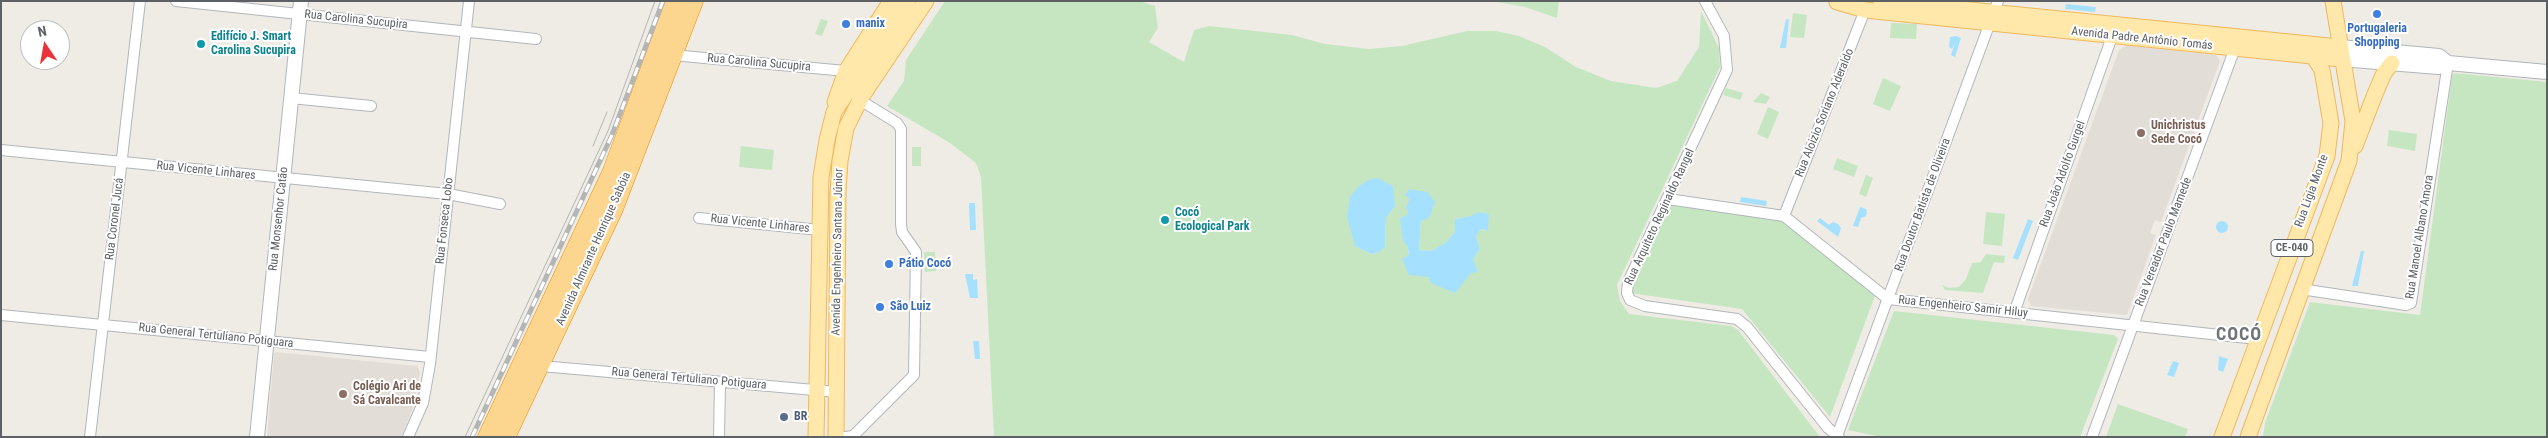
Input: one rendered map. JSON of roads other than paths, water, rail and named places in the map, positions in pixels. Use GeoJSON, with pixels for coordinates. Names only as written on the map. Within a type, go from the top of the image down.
{"type":"FeatureCollection","features":[{"type":"Feature","properties":{"kind":"highway","name":"Avenida Almirante Henrique Sabóia"},"geometry":{"type":"LineString","coordinates":[[487,437],[612,171],[675,1]]}},
{"type":"Feature","properties":{"kind":"highway","name":"Avenida Almirante Henrique Sabóia"},"geometry":{"type":"LineString","coordinates":[[506,437],[613,211],[694,1]]}},
{"type":"Feature","properties":{"kind":"main road"},"geometry":{"type":"LineString","coordinates":[[834,112],[836,93],[846,71],[891,1]]}},
{"type":"Feature","properties":{"kind":"main road","name":"Avenida Engenheiro Santana Júnior"},"geometry":{"type":"LineString","coordinates":[[816,437],[821,177],[834,112],[908,1]]}},
{"type":"Feature","properties":{"kind":"main road","name":"Avenida Engenheiro Santana Júnior"},"geometry":{"type":"LineString","coordinates":[[836,437],[840,161],[846,128],[860,100],[926,1]]}},
{"type":"Feature","properties":{"kind":"main road","name":"Avenida Padre Antônio Tomás"},"geometry":{"type":"LineString","coordinates":[[1831,1],[1865,10],[1994,12]]}},
{"type":"Feature","properties":{"kind":"main road","name":"Avenida Padre Antônio Tomás"},"geometry":{"type":"LineString","coordinates":[[1837,2],[1844,1]]}},
{"type":"Feature","properties":{"kind":"main road","name":"Avenida Padre Antônio Tomás"},"geometry":{"type":"LineString","coordinates":[[1881,1],[1994,12],[2235,48],[2313,56],[2340,53]]}},
{"type":"Feature","properties":{"kind":"main road","name":"Rua Ligia Monte"},"geometry":{"type":"LineString","coordinates":[[2248,437],[2349,161],[2353,120],[2340,53],[2333,1]]}},
{"type":"Feature","properties":{"kind":"main road","name":"Avenida Padre Antônio Tomás"},"geometry":{"type":"LineString","coordinates":[[2114,30],[2340,53]]}},
{"type":"Feature","properties":{"kind":"main road","name":"Rua Ligia Monte"},"geometry":{"type":"LineString","coordinates":[[2222,437],[2326,156],[2330,123],[2322,70],[2313,56]]}},
{"type":"Feature","properties":{"kind":"main road"},"geometry":{"type":"LineString","coordinates":[[2349,161],[2384,73],[2392,64]]}},
{"type":"Feature","properties":{"kind":"street","name":"Rua Coronel Jucá"},"geometry":{"type":"LineString","coordinates":[[90,437],[140,1]]}},
{"type":"Feature","properties":{"kind":"street","name":"Rua Carolina Sucupira"},"geometry":{"type":"LineString","coordinates":[[176,1],[301,8],[536,39]]}},
{"type":"Feature","properties":{"kind":"street","name":"Rua Fonseca Lobo"},"geometry":{"type":"LineString","coordinates":[[408,437],[423,403],[430,357],[469,1]]}},
{"type":"Feature","properties":{"kind":"street","name":"Rua Arquiteto Reginaldo Rangel"},"geometry":{"type":"LineString","coordinates":[[1705,1],[1724,36],[1727,70],[1628,282],[1626,293],[1630,300],[1645,306],[1737,319],[1747,327],[1828,428],[1838,436]]}},
{"type":"Feature","properties":{"kind":"street","name":"Rua Monsenhor Catão"},"geometry":{"type":"LineString","coordinates":[[257,437],[301,8]]}},
{"type":"Feature","properties":{"kind":"street","name":"Rua Aloizio Soriano Aderaldo"},"geometry":{"type":"LineString","coordinates":[[1784,216],[1865,10]]}},
{"type":"Feature","properties":{"kind":"street","name":"Rua Doutor Batista de Oliveira"},"geometry":{"type":"LineString","coordinates":[[1838,436],[1994,12]]}},
{"type":"Feature","properties":{"kind":"street","name":"Rua João Adolfo Gurgel"},"geometry":{"type":"LineString","coordinates":[[2014,313],[2114,30]]}},
{"type":"Feature","properties":{"kind":"street","name":"Rua Vereador Paulo Mamede"},"geometry":{"type":"LineString","coordinates":[[2092,437],[2177,212],[2235,48]]}},
{"type":"Feature","properties":{"kind":"street","name":"Avenida Padre Antônio Tomás"},"geometry":{"type":"LineString","coordinates":[[2340,53],[2439,56],[2448,63]]}},
{"type":"Feature","properties":{"kind":"street","name":"Avenida Padre Antônio Tomás"},"geometry":{"type":"LineString","coordinates":[[2340,53],[2392,64],[2438,68],[2448,63],[2547,72]]}},
{"type":"Feature","properties":{"kind":"street","name":"Rua Carolina Sucupira"},"geometry":{"type":"LineString","coordinates":[[672,55],[846,71]]}},
{"type":"Feature","properties":{"kind":"street","name":"Rua Manoel Albano Amora"},"geometry":{"type":"LineString","coordinates":[[2301,290],[2406,305],[2411,303],[2448,63]]}},
{"type":"Feature","properties":{"kind":"street"},"geometry":{"type":"LineString","coordinates":[[291,98],[371,106]]}},
{"type":"Feature","properties":{"kind":"street"},"geometry":{"type":"LineString","coordinates":[[844,437],[853,436],[912,378],[914,370],[916,252],[902,232],[900,130],[897,123],[860,100]]}},
{"type":"Feature","properties":{"kind":"street","name":"Rua Vicente Linhares"},"geometry":{"type":"LineString","coordinates":[[1,150],[448,194],[500,204]]}},
{"type":"Feature","properties":{"kind":"street"},"geometry":{"type":"LineString","coordinates":[[1668,199],[1784,216]]}},
{"type":"Feature","properties":{"kind":"street","name":"Rua Engenheiro Samir Hiluy"},"geometry":{"type":"LineString","coordinates":[[1784,216],[1888,299],[2257,339]]}},
{"type":"Feature","properties":{"kind":"street","name":"Rua Vicente Linhares"},"geometry":{"type":"LineString","coordinates":[[700,218],[820,230]]}},
{"type":"Feature","properties":{"kind":"street","name":"Rua General Tertuliano Potiguara"},"geometry":{"type":"LineString","coordinates":[[1,315],[430,357]]}},
{"type":"Feature","properties":{"kind":"street","name":"Rua General Tertuliano Potiguara"},"geometry":{"type":"LineString","coordinates":[[541,366],[837,392]]}},
{"type":"Feature","properties":{"kind":"street"},"geometry":{"type":"LineString","coordinates":[[719,437],[720,382]]}},
{"type":"Feature","properties":{"kind":"water"},"geometry":{"type":"Polygon","coordinates":[[[2066,4],[2096,7],[2095,12],[2065,9],[2066,4]]]}},
{"type":"Feature","properties":{"kind":"water"},"geometry":{"type":"Polygon","coordinates":[[[1786,19],[1789,20],[1786,48],[1780,48],[1786,19]]]}},
{"type":"Feature","properties":{"kind":"water"},"geometry":{"type":"Polygon","coordinates":[[[1956,36],[1961,38],[1955,57],[1951,55],[1955,43],[1952,49],[1949,47],[1950,37],[1956,36]]]}},
{"type":"Feature","properties":{"kind":"water"},"geometry":{"type":"Polygon","coordinates":[[[1377,178],[1393,186],[1395,206],[1386,218],[1385,247],[1379,252],[1371,254],[1355,246],[1347,217],[1350,197],[1358,187],[1368,180],[1377,178]]]}},
{"type":"Feature","properties":{"kind":"water"},"geometry":{"type":"Polygon","coordinates":[[[1409,189],[1427,192],[1435,202],[1429,218],[1421,221],[1419,250],[1431,251],[1445,243],[1455,232],[1455,219],[1471,216],[1478,212],[1489,214],[1488,231],[1481,229],[1476,237],[1480,249],[1473,259],[1478,272],[1471,273],[1455,293],[1431,283],[1429,277],[1409,275],[1402,259],[1409,255],[1407,245],[1403,241],[1400,218],[1409,214],[1406,207],[1410,199],[1405,195],[1409,189]]]}},
{"type":"Feature","properties":{"kind":"water"},"geometry":{"type":"Polygon","coordinates":[[[1741,197],[1767,201],[1766,206],[1740,202],[1741,197]]]}},
{"type":"Feature","properties":{"kind":"water"},"geometry":{"type":"Polygon","coordinates":[[[969,203],[975,203],[976,230],[970,230],[969,203]]]}},
{"type":"Feature","properties":{"kind":"water"},"geometry":{"type":"Polygon","coordinates":[[[1860,207],[1866,209],[1866,216],[1861,218],[1858,227],[1853,226],[1860,207]]]}},
{"type":"Feature","properties":{"kind":"water"},"geometry":{"type":"Polygon","coordinates":[[[1820,218],[1829,225],[1833,222],[1838,224],[1841,228],[1838,237],[1817,221],[1820,218]]]}},
{"type":"Feature","properties":{"kind":"water"},"geometry":{"type":"Polygon","coordinates":[[[2028,219],[2033,221],[2018,260],[2013,258],[2028,219]]]}},
{"type":"Feature","properties":{"kind":"water"},"geometry":{"type":"Polygon","coordinates":[[[2220,221],[2224,221],[2228,227],[2224,233],[2220,233],[2216,229],[2216,225],[2220,221]]]}},
{"type":"Feature","properties":{"kind":"water"},"geometry":{"type":"Polygon","coordinates":[[[2361,251],[2364,251],[2358,286],[2352,286],[2361,251]]]}},
{"type":"Feature","properties":{"kind":"water"},"geometry":{"type":"Polygon","coordinates":[[[965,274],[973,274],[973,280],[977,279],[978,298],[970,298],[965,274]]]}},
{"type":"Feature","properties":{"kind":"water"},"geometry":{"type":"Polygon","coordinates":[[[973,341],[979,341],[980,359],[975,359],[973,341]]]}},
{"type":"Feature","properties":{"kind":"water"},"geometry":{"type":"Polygon","coordinates":[[[2219,356],[2228,359],[2223,372],[2218,370],[2219,356]]]}},
{"type":"Feature","properties":{"kind":"water"},"geometry":{"type":"Polygon","coordinates":[[[2173,361],[2179,363],[2174,377],[2167,375],[2173,361]]]}},
{"type":"Feature","properties":{"kind":"tram line"},"geometry":{"type":"LineString","coordinates":[[465,437],[608,131],[655,1]]}},
{"type":"Feature","properties":{"kind":"tram line"},"geometry":{"type":"LineString","coordinates":[[593,146],[607,112]]}},
{"type":"Feature","properties":{"kind":"railway"},"geometry":{"type":"LineString","coordinates":[[472,437],[612,135],[663,1]]}},
{"type":"Feature","properties":{"kind":"place","name":"Portugaleria Shopping"},"geometry":{"type":"Point","coordinates":[2377,14]}},
{"type":"Feature","properties":{"kind":"place","name":"manix"},"geometry":{"type":"Point","coordinates":[846,24]}},
{"type":"Feature","properties":{"kind":"place","name":"Edifício J. Smart Carolina Sucupira"},"geometry":{"type":"Point","coordinates":[201,44]}},
{"type":"Feature","properties":{"kind":"place","name":"Unichristus Sede Cocó"},"geometry":{"type":"Point","coordinates":[2141,133]}},
{"type":"Feature","properties":{"kind":"place","name":"Cocó Ecological Park"},"geometry":{"type":"Point","coordinates":[1165,220]}},
{"type":"Feature","properties":{"kind":"place","name":"Pátio Cocó"},"geometry":{"type":"Point","coordinates":[889,264]}},
{"type":"Feature","properties":{"kind":"place","name":"São Luiz"},"geometry":{"type":"Point","coordinates":[880,307]}},
{"type":"Feature","properties":{"kind":"place","name":"Colégio Ari de Sá Cavalcante"},"geometry":{"type":"Point","coordinates":[343,394]}},
{"type":"Feature","properties":{"kind":"place","name":"BR"},"geometry":{"type":"Point","coordinates":[784,417]}},
{"type":"Feature","properties":{"kind":"district","name":"COCÓ"},"geometry":{"type":"Point","coordinates":[2239,335]}}]}
